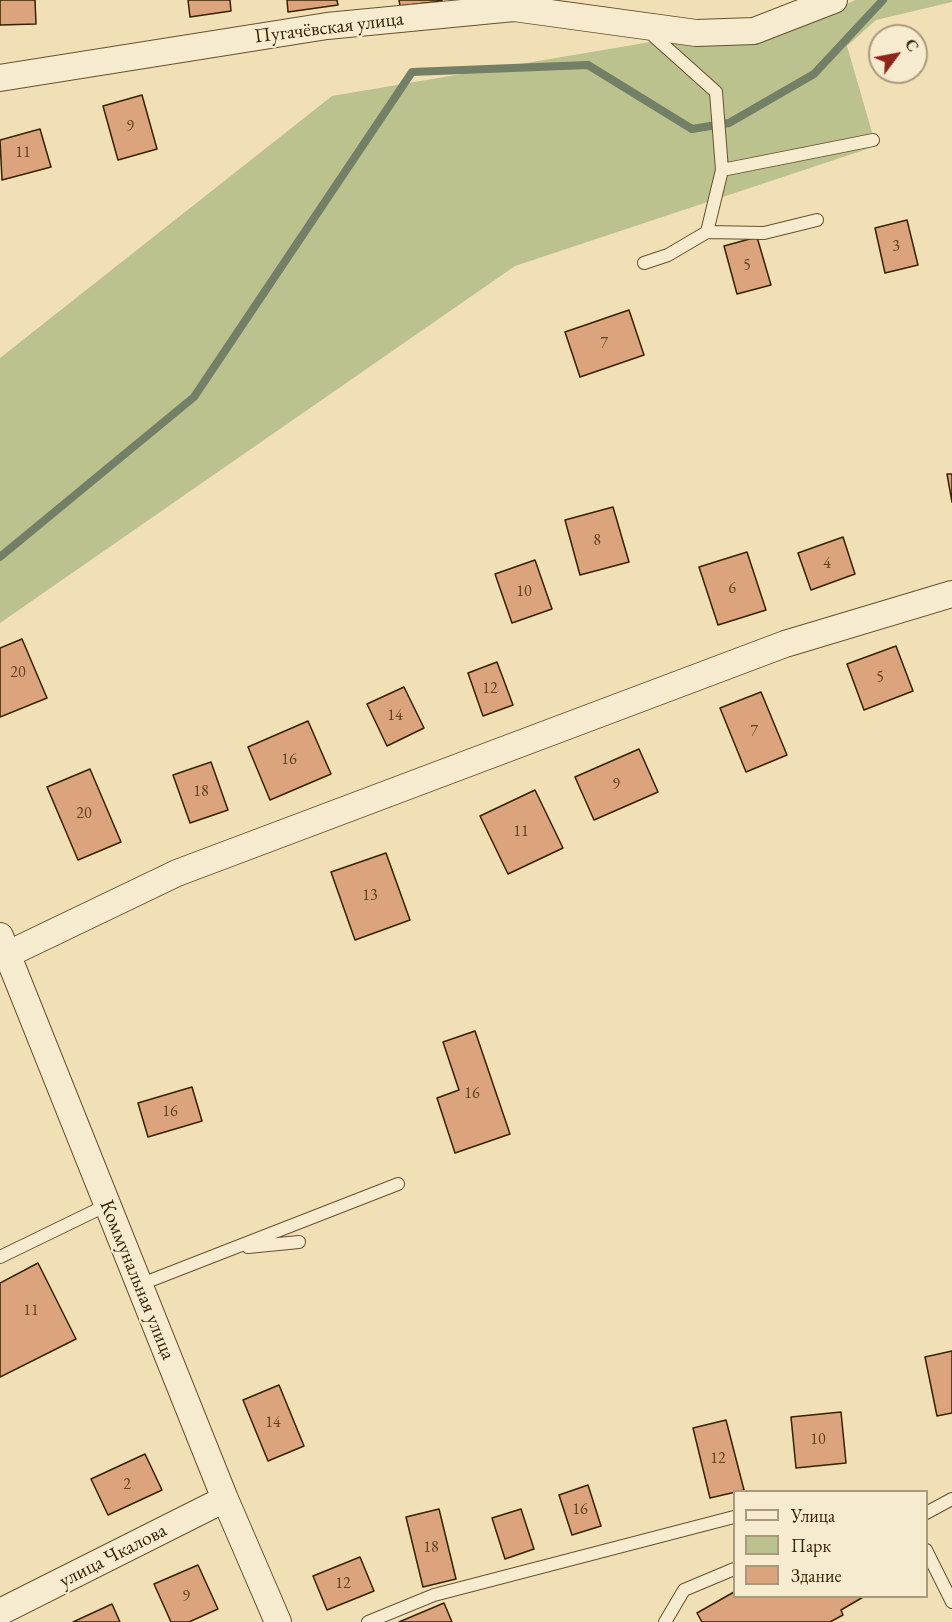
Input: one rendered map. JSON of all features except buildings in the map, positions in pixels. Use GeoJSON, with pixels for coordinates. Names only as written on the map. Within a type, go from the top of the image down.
{"type":"FeatureCollection","features":[{"type":"Feature","properties":{"kind":"street","name":"Пугачёвская улица"},"geometry":{"type":"LineString","coordinates":[[0,78],[327,26],[514,8],[696,33],[754,31],[834,0]]}},
{"type":"Feature","properties":{"kind":"street"},"geometry":{"type":"LineString","coordinates":[[2,950],[188,868],[785,644],[952,594]]}},
{"type":"Feature","properties":{"kind":"street","name":"Коммунальная улица"},"geometry":{"type":"LineString","coordinates":[[2,950],[225,1499],[278,1622]]}},
{"type":"Feature","properties":{"kind":"street","name":"улица Чкалова"},"geometry":{"type":"LineString","coordinates":[[0,1612],[225,1499]]}},
{"type":"Feature","properties":{"kind":"lane"},"geometry":{"type":"LineString","coordinates":[[642,26],[716,92],[722,170],[707,232]]}},
{"type":"Feature","properties":{"kind":"lane"},"geometry":{"type":"LineString","coordinates":[[722,170],[873,140]]}},
{"type":"Feature","properties":{"kind":"lane"},"geometry":{"type":"LineString","coordinates":[[644,263],[668,255],[707,232],[764,233],[817,220]]}},
{"type":"Feature","properties":{"kind":"lane"},"geometry":{"type":"LineString","coordinates":[[140,1285],[398,1184]]}},
{"type":"Feature","properties":{"kind":"lane"},"geometry":{"type":"LineString","coordinates":[[0,1257],[107,1205]]}},
{"type":"Feature","properties":{"kind":"lane"},"geometry":{"type":"LineString","coordinates":[[234,1248],[299,1242]]}},
{"type":"Feature","properties":{"kind":"lane"},"geometry":{"type":"LineString","coordinates":[[928,1512],[952,1499]]}},
{"type":"Feature","properties":{"kind":"lane"},"geometry":{"type":"LineString","coordinates":[[368,1622],[434,1595],[733,1518]]}},
{"type":"Feature","properties":{"kind":"lane"},"geometry":{"type":"LineString","coordinates":[[928,1552],[952,1602]]}},
{"type":"Feature","properties":{"kind":"lane"},"geometry":{"type":"LineString","coordinates":[[665,1622],[684,1590],[733,1570]]}},
{"type":"Feature","properties":{"kind":"green space"},"geometry":{"type":"Polygon","coordinates":[[[855,0],[952,0],[952,2],[876,20],[868,24],[868,27],[847,46],[876,146],[515,266],[0,623],[0,358],[332,96],[833,11],[855,0]]]}},
{"type":"Feature","properties":{"kind":"waterway"},"geometry":{"type":"LineString","coordinates":[[0,557],[194,397],[412,72],[588,65],[692,129],[729,123],[814,74],[883,0]]}}]}
